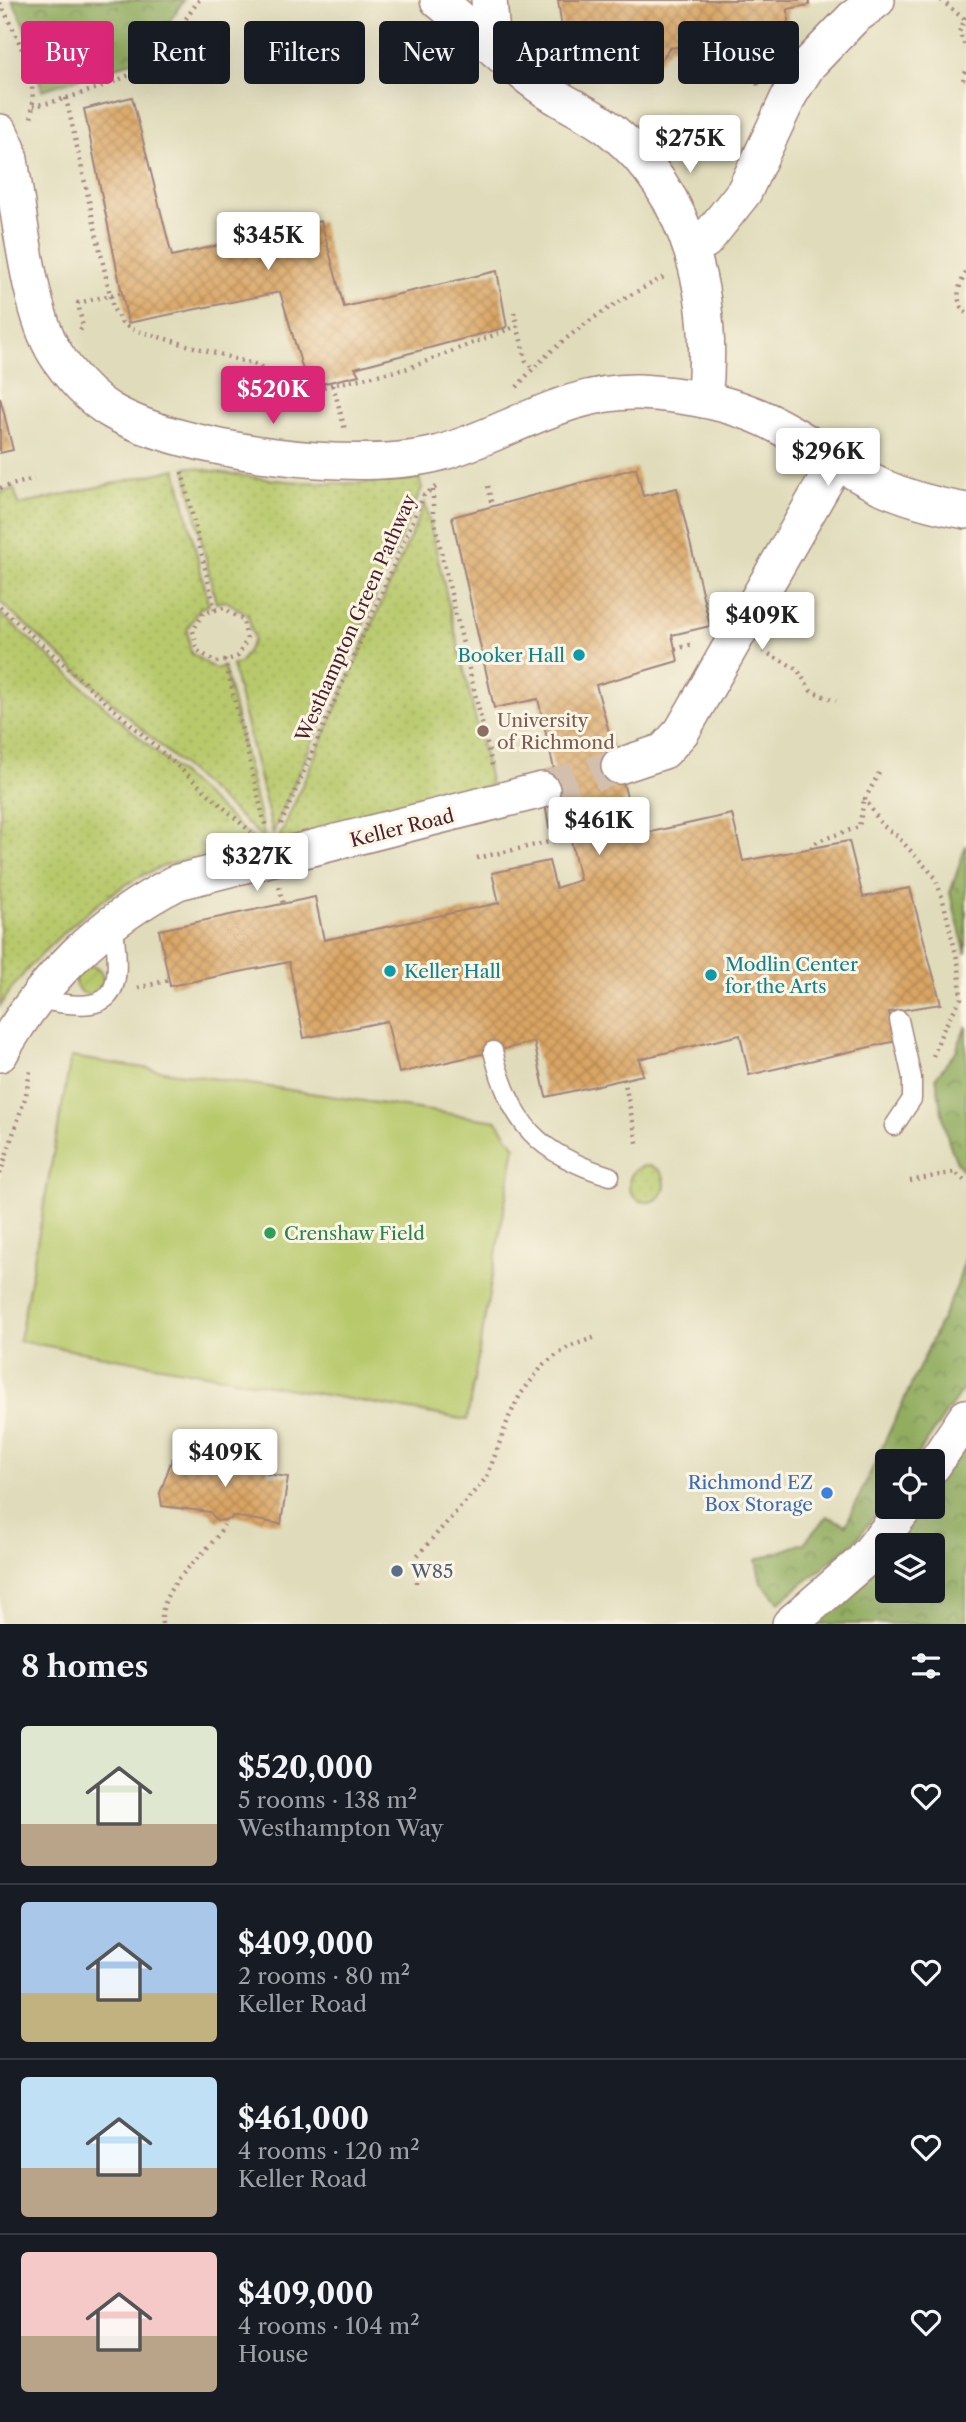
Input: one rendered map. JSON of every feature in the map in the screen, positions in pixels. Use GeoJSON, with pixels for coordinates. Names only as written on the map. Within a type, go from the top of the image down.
{"type":"FeatureCollection","features":[{"type":"Feature","properties":{"kind":"street"},"geometry":{"type":"LineString","coordinates":[[439,0],[493,46]]}},
{"type":"Feature","properties":{"kind":"street"},"geometry":{"type":"LineString","coordinates":[[489,0],[493,46]]}},
{"type":"Feature","properties":{"kind":"street"},"geometry":{"type":"LineString","coordinates":[[705,241],[744,192],[790,94],[808,65],[853,18],[877,0]]}},
{"type":"Feature","properties":{"kind":"street"},"geometry":{"type":"LineString","coordinates":[[537,84],[611,129],[638,154],[668,193],[693,256],[702,298],[708,363],[704,400]]}},
{"type":"Feature","properties":{"kind":"street"},"geometry":{"type":"LineString","coordinates":[[0,132],[8,149],[33,291],[54,351],[78,382],[109,410],[144,427],[218,447],[291,457],[380,461],[436,454],[478,441],[561,406],[599,395],[641,393],[704,400],[752,413],[881,486],[914,498],[966,511]]}},
{"type":"Feature","properties":{"kind":"street"},"geometry":{"type":"LineString","coordinates":[[619,766],[664,751],[682,732],[837,461]]}},
{"type":"Feature","properties":{"kind":"street","name":"Keller Road"},"geometry":{"type":"LineString","coordinates":[[15,1062],[36,999],[70,959],[113,922],[147,898],[178,883],[551,797]]}},
{"type":"Feature","properties":{"kind":"street"},"geometry":{"type":"LineString","coordinates":[[944,1449],[966,1417]]}},
{"type":"Feature","properties":{"kind":"street"},"geometry":{"type":"LineString","coordinates":[[790,1624],[862,1562],[896,1519]]}},
{"type":"Feature","properties":{"kind":"lane"},"geometry":{"type":"LineString","coordinates":[[36,999],[83,1006],[100,1002],[110,996],[118,975],[113,922]]}},
{"type":"Feature","properties":{"kind":"lane"},"geometry":{"type":"LineString","coordinates":[[894,1126],[912,1099],[912,1078],[899,1020]]}},
{"type":"Feature","properties":{"kind":"lane"},"geometry":{"type":"LineString","coordinates":[[493,1051],[503,1091],[516,1116],[534,1137],[559,1155],[610,1175]]}},
{"type":"Feature","properties":{"kind":"path"},"geometry":{"type":"LineString","coordinates":[[0,3],[28,63],[33,106],[66,98],[137,71],[149,62],[199,0]]}},
{"type":"Feature","properties":{"kind":"path"},"geometry":{"type":"LineString","coordinates":[[940,0],[965,18],[959,32],[966,48]]}},
{"type":"Feature","properties":{"kind":"path"},"geometry":{"type":"LineString","coordinates":[[963,80],[966,71]]}},
{"type":"Feature","properties":{"kind":"path"},"geometry":{"type":"LineString","coordinates":[[66,98],[110,295],[118,317],[131,329],[257,365],[305,391],[409,368],[517,326]]}},
{"type":"Feature","properties":{"kind":"path"},"geometry":{"type":"LineString","coordinates":[[966,273],[958,292],[961,307],[966,313]]}},
{"type":"Feature","properties":{"kind":"path"},"geometry":{"type":"LineString","coordinates":[[510,396],[533,369],[601,313],[668,274]]}},
{"type":"Feature","properties":{"kind":"path"},"geometry":{"type":"LineString","coordinates":[[82,322],[78,303],[120,293]]}},
{"type":"Feature","properties":{"kind":"path"},"geometry":{"type":"LineString","coordinates":[[514,312],[526,361],[533,369]]}},
{"type":"Feature","properties":{"kind":"path"},"geometry":{"type":"LineString","coordinates":[[333,385],[346,438]]}},
{"type":"Feature","properties":{"kind":"path"},"geometry":{"type":"LineString","coordinates":[[180,464],[215,610]]}},
{"type":"Feature","properties":{"kind":"path"},"geometry":{"type":"LineString","coordinates":[[0,488],[34,479]]}},
{"type":"Feature","properties":{"kind":"path"},"geometry":{"type":"LineString","coordinates":[[488,486],[492,506]]}},
{"type":"Feature","properties":{"kind":"path","name":"Westhampton Green Pathway"},"geometry":{"type":"LineString","coordinates":[[277,834],[403,540],[424,495],[433,490],[433,513],[442,556],[495,778]]}},
{"type":"Feature","properties":{"kind":"path"},"geometry":{"type":"LineString","coordinates":[[0,607],[259,838]]}},
{"type":"Feature","properties":{"kind":"path"},"geometry":{"type":"LineString","coordinates":[[224,608],[243,620],[247,639],[238,656],[216,662],[198,651],[193,631],[203,613],[215,610],[224,608]]}},
{"type":"Feature","properties":{"kind":"path"},"geometry":{"type":"LineString","coordinates":[[753,647],[776,656],[797,669],[811,691],[836,701]]}},
{"type":"Feature","properties":{"kind":"path"},"geometry":{"type":"LineString","coordinates":[[225,661],[267,831]]}},
{"type":"Feature","properties":{"kind":"path"},"geometry":{"type":"LineString","coordinates":[[811,848],[818,841],[859,827],[864,799],[879,773]]}},
{"type":"Feature","properties":{"kind":"path"},"geometry":{"type":"LineString","coordinates":[[478,858],[566,838],[551,797]]}},
{"type":"Feature","properties":{"kind":"path"},"geometry":{"type":"LineString","coordinates":[[864,799],[882,825],[897,836],[935,877],[959,967],[961,998],[942,1032],[928,1072],[929,1100],[912,1099]]}},
{"type":"Feature","properties":{"kind":"path"},"geometry":{"type":"LineString","coordinates":[[279,886],[283,904]]}},
{"type":"Feature","properties":{"kind":"path"},"geometry":{"type":"LineString","coordinates":[[136,984],[135,989],[169,980]]}},
{"type":"Feature","properties":{"kind":"path"},"geometry":{"type":"LineString","coordinates":[[0,1174],[26,1095],[15,1062]]}},
{"type":"Feature","properties":{"kind":"path"},"geometry":{"type":"LineString","coordinates":[[624,1079],[638,1147]]}},
{"type":"Feature","properties":{"kind":"path"},"geometry":{"type":"LineString","coordinates":[[910,1181],[955,1172],[966,1182]]}},
{"type":"Feature","properties":{"kind":"path"},"geometry":{"type":"LineString","coordinates":[[416,1583],[417,1556],[487,1477],[520,1395],[544,1364],[568,1347],[596,1337]]}},
{"type":"Feature","properties":{"kind":"path"},"geometry":{"type":"LineString","coordinates":[[162,1624],[161,1613],[169,1588],[215,1543],[224,1525]]}},
{"type":"Feature","properties":{"kind":"shaded area","name":"University of Richmond"},"geometry":{"type":"Polygon","coordinates":[[[0,0],[966,0],[966,1624],[0,1624],[0,0]]]}},
{"type":"Feature","properties":{"kind":"green space"},"geometry":{"type":"Polygon","coordinates":[[[12,0],[184,0],[170,21],[128,21],[128,63],[114,68],[114,21],[22,20],[12,0]]]}},
{"type":"Feature","properties":{"kind":"green space"},"geometry":{"type":"Polygon","coordinates":[[[40,84],[61,84],[42,90],[40,84]]]}},
{"type":"Feature","properties":{"kind":"green space"},"geometry":{"type":"Polygon","coordinates":[[[185,468],[248,477],[305,482],[362,483],[419,478],[422,488],[273,833],[232,665],[240,663],[254,640],[248,615],[226,601],[216,603],[185,468]]]}},
{"type":"Feature","properties":{"kind":"green space"},"geometry":{"type":"Polygon","coordinates":[[[176,469],[209,605],[200,608],[187,629],[191,653],[215,669],[224,666],[264,835],[261,836],[0,602],[0,492],[14,489],[19,505],[176,469]]]}},
{"type":"Feature","properties":{"kind":"green space"},"geometry":{"type":"Polygon","coordinates":[[[425,503],[491,785],[284,843],[280,836],[425,503]]]}},
{"type":"Feature","properties":{"kind":"green space"},"geometry":{"type":"Polygon","coordinates":[[[0,613],[257,842],[159,868],[116,892],[49,946],[0,1006],[0,613]]]}},
{"type":"Feature","properties":{"kind":"green space"},"geometry":{"type":"Polygon","coordinates":[[[966,845],[966,954],[950,893],[966,845]]]}},
{"type":"Feature","properties":{"kind":"green space"},"geometry":{"type":"Polygon","coordinates":[[[89,966],[99,970],[103,980],[99,990],[89,994],[79,990],[75,980],[79,970],[89,966]]]}},
{"type":"Feature","properties":{"kind":"green space"},"geometry":{"type":"Polygon","coordinates":[[[966,1026],[966,1174],[949,1142],[936,1077],[956,1051],[966,1026]]]}},
{"type":"Feature","properties":{"kind":"green space","name":"Crenshaw Field"},"geometry":{"type":"Polygon","coordinates":[[[71,1057],[497,1121],[515,1147],[467,1420],[19,1341],[71,1057]]]}},
{"type":"Feature","properties":{"kind":"green space"},"geometry":{"type":"Polygon","coordinates":[[[647,1166],[659,1172],[665,1184],[659,1196],[647,1202],[635,1196],[629,1184],[635,1172],[647,1166]]]}},
{"type":"Feature","properties":{"kind":"green space"},"geometry":{"type":"Polygon","coordinates":[[[966,1254],[966,1385],[921,1449],[881,1449],[957,1286],[966,1254]]]}},
{"type":"Feature","properties":{"kind":"green space"},"geometry":{"type":"Polygon","coordinates":[[[966,1439],[966,1624],[816,1624],[875,1563],[875,1603],[945,1603],[945,1533],[900,1533],[909,1519],[945,1519],[945,1469],[966,1439]]]}},
{"type":"Feature","properties":{"kind":"green space"},"geometry":{"type":"Polygon","coordinates":[[[875,1463],[875,1515],[853,1544],[779,1602],[761,1583],[756,1560],[804,1543],[827,1516],[846,1525],[875,1463]]]}},
{"type":"Feature","properties":{"kind":"building"},"geometry":{"type":"Polygon","coordinates":[[[558,0],[809,0],[809,5],[788,9],[788,21],[678,21],[678,47],[670,48],[664,56],[664,21],[561,21],[558,0]]]}},
{"type":"Feature","properties":{"kind":"building"},"geometry":{"type":"Polygon","coordinates":[[[132,97],[172,256],[321,221],[344,307],[497,271],[507,327],[355,368],[359,375],[308,387],[280,292],[128,323],[84,109],[132,97]]]}},
{"type":"Feature","properties":{"kind":"building"},"geometry":{"type":"Polygon","coordinates":[[[0,397],[13,450],[0,453],[0,397]]]}},
{"type":"Feature","properties":{"kind":"building"},"geometry":{"type":"Polygon","coordinates":[[[636,468],[643,496],[677,488],[710,626],[672,635],[678,661],[596,685],[627,797],[620,806],[628,837],[732,814],[743,861],[849,841],[863,897],[910,888],[941,1004],[889,1012],[896,1041],[749,1075],[740,1035],[639,1059],[643,1075],[546,1097],[534,1042],[399,1073],[387,1021],[304,1038],[289,962],[170,986],[159,930],[315,897],[324,940],[499,903],[492,873],[549,861],[556,888],[580,880],[567,823],[549,828],[540,773],[554,769],[538,699],[494,708],[452,517],[636,468]]]}},
{"type":"Feature","properties":{"kind":"building"},"geometry":{"type":"Polygon","coordinates":[[[192,1454],[268,1467],[267,1474],[288,1477],[281,1524],[232,1516],[231,1519],[217,1521],[210,1512],[162,1506],[160,1493],[172,1459],[188,1463],[192,1454]]]}},
{"type":"Feature","properties":{"kind":"tunnel"},"geometry":{"type":"LineString","coordinates":[[542,790],[619,766]]}},
{"type":"Feature","properties":{"kind":"place","name":"Booker Hall"},"geometry":{"type":"Point","coordinates":[579,655]}},
{"type":"Feature","properties":{"kind":"place","name":"University of Richmond"},"geometry":{"type":"Point","coordinates":[483,731]}},
{"type":"Feature","properties":{"kind":"place","name":"Keller Hall"},"geometry":{"type":"Point","coordinates":[390,971]}},
{"type":"Feature","properties":{"kind":"place","name":"Modlin Center for the Arts"},"geometry":{"type":"Point","coordinates":[711,975]}},
{"type":"Feature","properties":{"kind":"place","name":"Crenshaw Field"},"geometry":{"type":"Point","coordinates":[270,1233]}},
{"type":"Feature","properties":{"kind":"place","name":"Richmond EZ Box Storage"},"geometry":{"type":"Point","coordinates":[827,1493]}},
{"type":"Feature","properties":{"kind":"place","name":"W85"},"geometry":{"type":"Point","coordinates":[397,1571]}}]}
